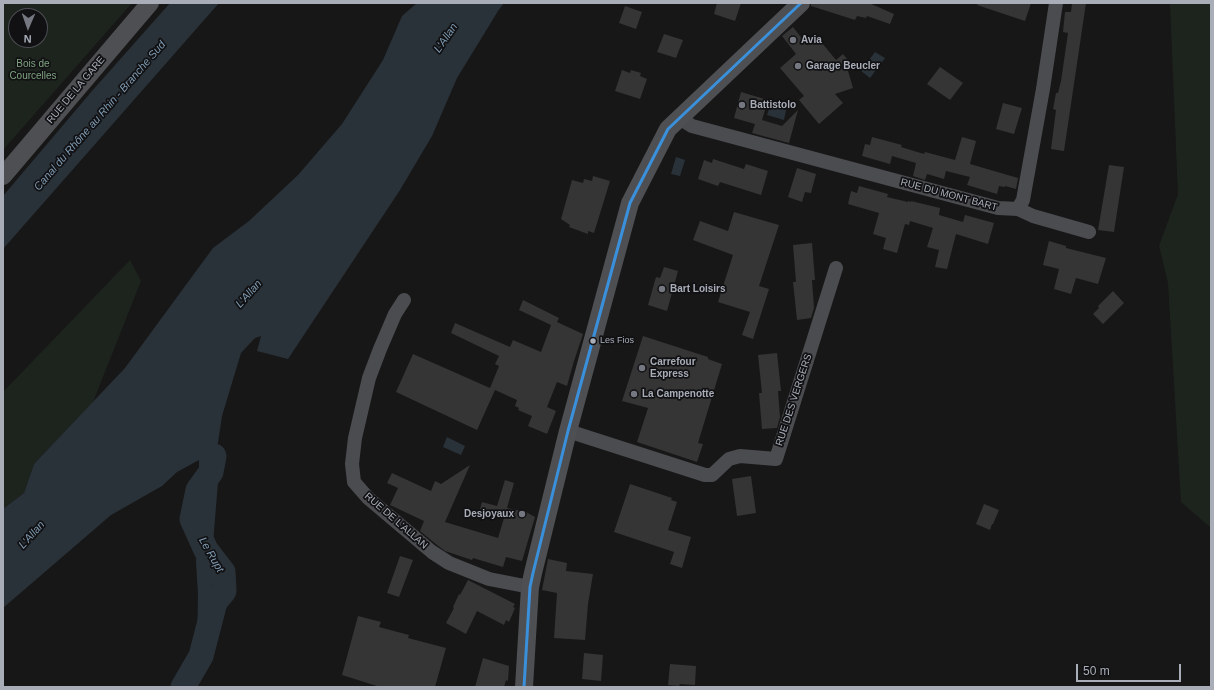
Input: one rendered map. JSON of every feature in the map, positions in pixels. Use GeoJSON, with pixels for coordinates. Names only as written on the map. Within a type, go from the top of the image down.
{"type":"FeatureCollection","features":[{"type":"Feature","properties":{"kind":"main road","name":"RUE DE LA GARE"},"geometry":{"type":"LineString","coordinates":[[3,176],[150,3]]}},
{"type":"Feature","properties":{"kind":"main road"},"geometry":{"type":"LineString","coordinates":[[524,687],[530,587],[568,431],[630,203],[668,129],[801,3]]}},
{"type":"Feature","properties":{"kind":"street"},"geometry":{"type":"LineString","coordinates":[[1056,3],[1025,193],[1018,209],[1033,216],[1089,232]]}},
{"type":"Feature","properties":{"kind":"street","name":"RUE DU MONT BART"},"geometry":{"type":"LineString","coordinates":[[678,118],[692,126],[923,188],[998,208],[1018,209]]}},
{"type":"Feature","properties":{"kind":"street","name":"RUE DES VERGERS"},"geometry":{"type":"LineString","coordinates":[[568,431],[705,475],[712,475],[729,460],[740,456],[776,458],[836,268]]}},
{"type":"Feature","properties":{"kind":"street","name":"RUE DE L'ALLAN"},"geometry":{"type":"LineString","coordinates":[[404,300],[395,314],[369,378],[352,464],[354,482],[368,498],[432,552],[449,563],[489,579],[530,587]]}},
{"type":"Feature","properties":{"kind":"green space","name":"Bois de Courcelles"},"geometry":{"type":"Polygon","coordinates":[[[3,3],[132,3],[3,150],[3,3]]]}},
{"type":"Feature","properties":{"kind":"green space"},"geometry":{"type":"Polygon","coordinates":[[[1170,3],[1211,3],[1211,528],[1181,502],[1168,283],[1159,246],[1178,194],[1170,3]]]}},
{"type":"Feature","properties":{"kind":"green space"},"geometry":{"type":"Polygon","coordinates":[[[130,260],[141,281],[93,402],[34,464],[24,493],[3,509],[3,392],[130,260]]]}},
{"type":"Feature","properties":{"kind":"water","name":"Canal du Rhône au Rhin - Branche Sud"},"geometry":{"type":"Polygon","coordinates":[[[170,3],[219,3],[3,249],[3,196],[92,91],[170,3]]]}},
{"type":"Feature","properties":{"kind":"water","name":"L'Allan"},"geometry":{"type":"Polygon","coordinates":[[[417,3],[504,3],[457,78],[432,136],[400,190],[288,359],[257,351],[261,336],[255,338],[241,353],[222,416],[217,449],[218,482],[213,543],[210,614],[213,642],[208,661],[196,676],[191,687],[177,687],[197,649],[198,594],[196,562],[201,497],[199,460],[177,472],[162,486],[111,515],[3,608],[3,509],[24,493],[34,464],[125,368],[213,248],[249,221],[298,175],[342,124],[383,60],[402,16],[417,3]]]}},
{"type":"Feature","properties":{"kind":"water"},"geometry":{"type":"Polygon","coordinates":[[[875,52],[885,58],[870,78],[861,71],[875,52]]]}},
{"type":"Feature","properties":{"kind":"water"},"geometry":{"type":"Polygon","coordinates":[[[770,106],[786,110],[784,120],[767,115],[770,106]]]}},
{"type":"Feature","properties":{"kind":"water"},"geometry":{"type":"Polygon","coordinates":[[[676,157],[685,160],[680,176],[671,174],[676,157]]]}},
{"type":"Feature","properties":{"kind":"water"},"geometry":{"type":"Polygon","coordinates":[[[447,437],[465,446],[461,455],[443,447],[447,437]]]}},
{"type":"Feature","properties":{"kind":"building"},"geometry":{"type":"Polygon","coordinates":[[[717,3],[741,3],[735,21],[714,14],[717,3]]]}},
{"type":"Feature","properties":{"kind":"building"},"geometry":{"type":"Polygon","coordinates":[[[811,3],[869,3],[894,14],[890,24],[867,16],[866,18],[857,16],[855,20],[811,6],[811,3]]]}},
{"type":"Feature","properties":{"kind":"building"},"geometry":{"type":"Polygon","coordinates":[[[978,3],[1031,3],[1025,21],[977,5],[978,3]]]}},
{"type":"Feature","properties":{"kind":"building"},"geometry":{"type":"Polygon","coordinates":[[[1072,3],[1086,3],[1064,151],[1051,149],[1056,110],[1053,109],[1056,93],[1058,93],[1061,81],[1068,33],[1063,32],[1065,12],[1071,12],[1072,3]]]}},
{"type":"Feature","properties":{"kind":"building"},"geometry":{"type":"Polygon","coordinates":[[[625,6],[642,12],[636,29],[619,23],[625,6]]]}},
{"type":"Feature","properties":{"kind":"building"},"geometry":{"type":"Polygon","coordinates":[[[793,27],[807,45],[817,37],[836,60],[843,54],[851,64],[848,71],[853,88],[835,94],[843,103],[819,124],[799,100],[804,96],[780,68],[796,54],[782,36],[793,27]]]}},
{"type":"Feature","properties":{"kind":"building"},"geometry":{"type":"Polygon","coordinates":[[[664,34],[683,40],[676,58],[657,52],[664,34]]]}},
{"type":"Feature","properties":{"kind":"building"},"geometry":{"type":"Polygon","coordinates":[[[940,67],[963,83],[950,100],[927,84],[940,67]]]}},
{"type":"Feature","properties":{"kind":"building"},"geometry":{"type":"Polygon","coordinates":[[[622,70],[630,73],[631,70],[641,73],[640,76],[647,79],[640,99],[615,91],[622,70]]]}},
{"type":"Feature","properties":{"kind":"building"},"geometry":{"type":"Polygon","coordinates":[[[741,92],[768,100],[762,120],[782,126],[798,110],[789,143],[752,133],[755,124],[734,118],[741,92]]]}},
{"type":"Feature","properties":{"kind":"building"},"geometry":{"type":"Polygon","coordinates":[[[1003,103],[1022,108],[1014,134],[996,129],[1003,103]]]}},
{"type":"Feature","properties":{"kind":"building"},"geometry":{"type":"Polygon","coordinates":[[[872,137],[902,145],[901,147],[924,154],[925,152],[955,160],[962,137],[976,141],[970,164],[1018,178],[1016,189],[999,186],[997,194],[967,185],[970,177],[946,171],[944,179],[927,174],[925,180],[913,176],[916,163],[892,156],[890,164],[862,156],[865,144],[870,145],[872,137]]]}},
{"type":"Feature","properties":{"kind":"building"},"geometry":{"type":"Polygon","coordinates":[[[713,159],[744,169],[746,164],[768,171],[761,195],[720,182],[718,186],[698,179],[704,160],[712,163],[713,159]]]}},
{"type":"Feature","properties":{"kind":"building"},"geometry":{"type":"Polygon","coordinates":[[[1109,165],[1124,167],[1114,232],[1098,230],[1109,165]]]}},
{"type":"Feature","properties":{"kind":"building"},"geometry":{"type":"Polygon","coordinates":[[[797,168],[816,174],[811,193],[805,192],[802,202],[788,197],[797,168]]]}},
{"type":"Feature","properties":{"kind":"building"},"geometry":{"type":"Polygon","coordinates":[[[593,176],[610,181],[594,233],[588,231],[588,234],[569,227],[570,225],[561,219],[572,180],[583,183],[584,179],[592,181],[593,176]]]}},
{"type":"Feature","properties":{"kind":"building"},"geometry":{"type":"Polygon","coordinates":[[[859,186],[888,194],[887,197],[940,208],[939,215],[963,222],[965,215],[994,223],[988,244],[956,234],[947,269],[935,267],[939,250],[927,247],[933,228],[910,221],[909,225],[905,224],[897,253],[883,249],[886,238],[873,234],[879,213],[848,204],[851,191],[857,193],[859,186]]]}},
{"type":"Feature","properties":{"kind":"building"},"geometry":{"type":"Polygon","coordinates":[[[734,212],[779,225],[759,286],[769,289],[753,339],[742,335],[750,312],[718,302],[733,255],[693,240],[700,221],[728,231],[734,212]]]}},
{"type":"Feature","properties":{"kind":"building"},"geometry":{"type":"Polygon","coordinates":[[[1049,241],[1066,246],[1066,248],[1106,258],[1098,284],[1076,278],[1071,294],[1054,289],[1059,269],[1043,265],[1049,241]]]}},
{"type":"Feature","properties":{"kind":"building"},"geometry":{"type":"Polygon","coordinates":[[[812,243],[815,280],[812,280],[814,308],[811,318],[797,320],[793,282],[796,282],[793,245],[812,243]]]}},
{"type":"Feature","properties":{"kind":"building"},"geometry":{"type":"Polygon","coordinates":[[[664,267],[678,271],[667,311],[648,305],[656,277],[660,278],[664,267]]]}},
{"type":"Feature","properties":{"kind":"building"},"geometry":{"type":"Polygon","coordinates":[[[1113,291],[1124,303],[1103,324],[1093,314],[1099,308],[1098,306],[1113,291]]]}},
{"type":"Feature","properties":{"kind":"building"},"geometry":{"type":"Polygon","coordinates":[[[523,300],[559,318],[557,322],[583,334],[567,386],[557,382],[547,407],[556,411],[547,434],[528,426],[532,416],[518,410],[519,408],[515,406],[517,400],[495,390],[477,430],[396,392],[413,354],[490,388],[499,366],[495,364],[499,356],[451,333],[455,323],[510,347],[513,340],[541,352],[551,325],[519,310],[523,300]]]}},
{"type":"Feature","properties":{"kind":"building"},"geometry":{"type":"Polygon","coordinates":[[[643,336],[708,357],[708,359],[722,364],[698,443],[703,444],[697,462],[637,442],[648,408],[622,401],[643,336]]]}},
{"type":"Feature","properties":{"kind":"building"},"geometry":{"type":"Polygon","coordinates":[[[777,353],[781,391],[778,391],[780,417],[777,428],[762,429],[759,393],[762,393],[758,355],[777,353]]]}},
{"type":"Feature","properties":{"kind":"building"},"geometry":{"type":"Polygon","coordinates":[[[470,465],[445,522],[498,538],[504,518],[480,509],[482,502],[497,506],[505,480],[514,483],[507,508],[526,512],[535,517],[522,561],[506,557],[503,567],[473,558],[472,560],[445,551],[420,531],[424,521],[390,505],[398,488],[387,483],[392,473],[431,491],[435,481],[441,484],[470,465]]]}},
{"type":"Feature","properties":{"kind":"building"},"geometry":{"type":"Polygon","coordinates":[[[751,476],[756,513],[737,516],[732,479],[751,476]]]}},
{"type":"Feature","properties":{"kind":"building"},"geometry":{"type":"Polygon","coordinates":[[[630,484],[672,498],[671,500],[677,502],[668,530],[691,537],[682,568],[670,564],[674,552],[614,532],[630,484]]]}},
{"type":"Feature","properties":{"kind":"building"},"geometry":{"type":"Polygon","coordinates":[[[984,504],[999,510],[990,530],[976,524],[984,504]]]}},
{"type":"Feature","properties":{"kind":"building"},"geometry":{"type":"Polygon","coordinates":[[[400,556],[413,560],[399,597],[387,593],[400,556]]]}},
{"type":"Feature","properties":{"kind":"building"},"geometry":{"type":"Polygon","coordinates":[[[548,559],[567,563],[566,571],[593,574],[588,604],[585,640],[554,638],[557,593],[542,590],[548,559]]]}},
{"type":"Feature","properties":{"kind":"building"},"geometry":{"type":"Polygon","coordinates":[[[468,580],[515,604],[513,607],[515,608],[509,622],[506,620],[504,625],[477,611],[466,634],[446,623],[459,594],[460,595],[468,580]]]}},
{"type":"Feature","properties":{"kind":"building"},"geometry":{"type":"Polygon","coordinates":[[[358,616],[381,622],[379,627],[409,635],[408,638],[446,648],[435,687],[380,687],[342,675],[358,616]]]}},
{"type":"Feature","properties":{"kind":"building"},"geometry":{"type":"Polygon","coordinates":[[[584,653],[603,655],[601,681],[582,679],[584,653]]]}},
{"type":"Feature","properties":{"kind":"building"},"geometry":{"type":"Polygon","coordinates":[[[483,658],[509,666],[508,681],[506,680],[504,687],[475,687],[483,658]]]}},
{"type":"Feature","properties":{"kind":"building"},"geometry":{"type":"Polygon","coordinates":[[[670,664],[696,666],[695,685],[668,685],[670,664]]]}},
{"type":"Feature","properties":{"kind":"waterway","name":"Le Rupt"},"geometry":{"type":"LineString","coordinates":[[183,687],[201,656],[215,602],[224,591],[223,572],[206,550],[192,519],[198,490],[211,472],[214,456]]}},
{"type":"Feature","properties":{"kind":"transit line"},"geometry":{"type":"LineString","coordinates":[[524,687],[530,587],[533,573],[568,431],[630,203],[668,129],[801,3]]}},
{"type":"Feature","properties":{"kind":"place","name":"Avia"},"geometry":{"type":"Point","coordinates":[793,40]}},
{"type":"Feature","properties":{"kind":"place","name":"Garage Beucler"},"geometry":{"type":"Point","coordinates":[798,66]}},
{"type":"Feature","properties":{"kind":"place","name":"Battistolo"},"geometry":{"type":"Point","coordinates":[742,105]}},
{"type":"Feature","properties":{"kind":"place","name":"Bart Loisirs"},"geometry":{"type":"Point","coordinates":[662,289]}},
{"type":"Feature","properties":{"kind":"place","name":"Les Fios"},"geometry":{"type":"Point","coordinates":[593,341]}},
{"type":"Feature","properties":{"kind":"place","name":"Carrefour Express"},"geometry":{"type":"Point","coordinates":[642,368]}},
{"type":"Feature","properties":{"kind":"place","name":"La Campenotte"},"geometry":{"type":"Point","coordinates":[634,394]}},
{"type":"Feature","properties":{"kind":"place","name":"Desjoyaux"},"geometry":{"type":"Point","coordinates":[522,514]}}]}
